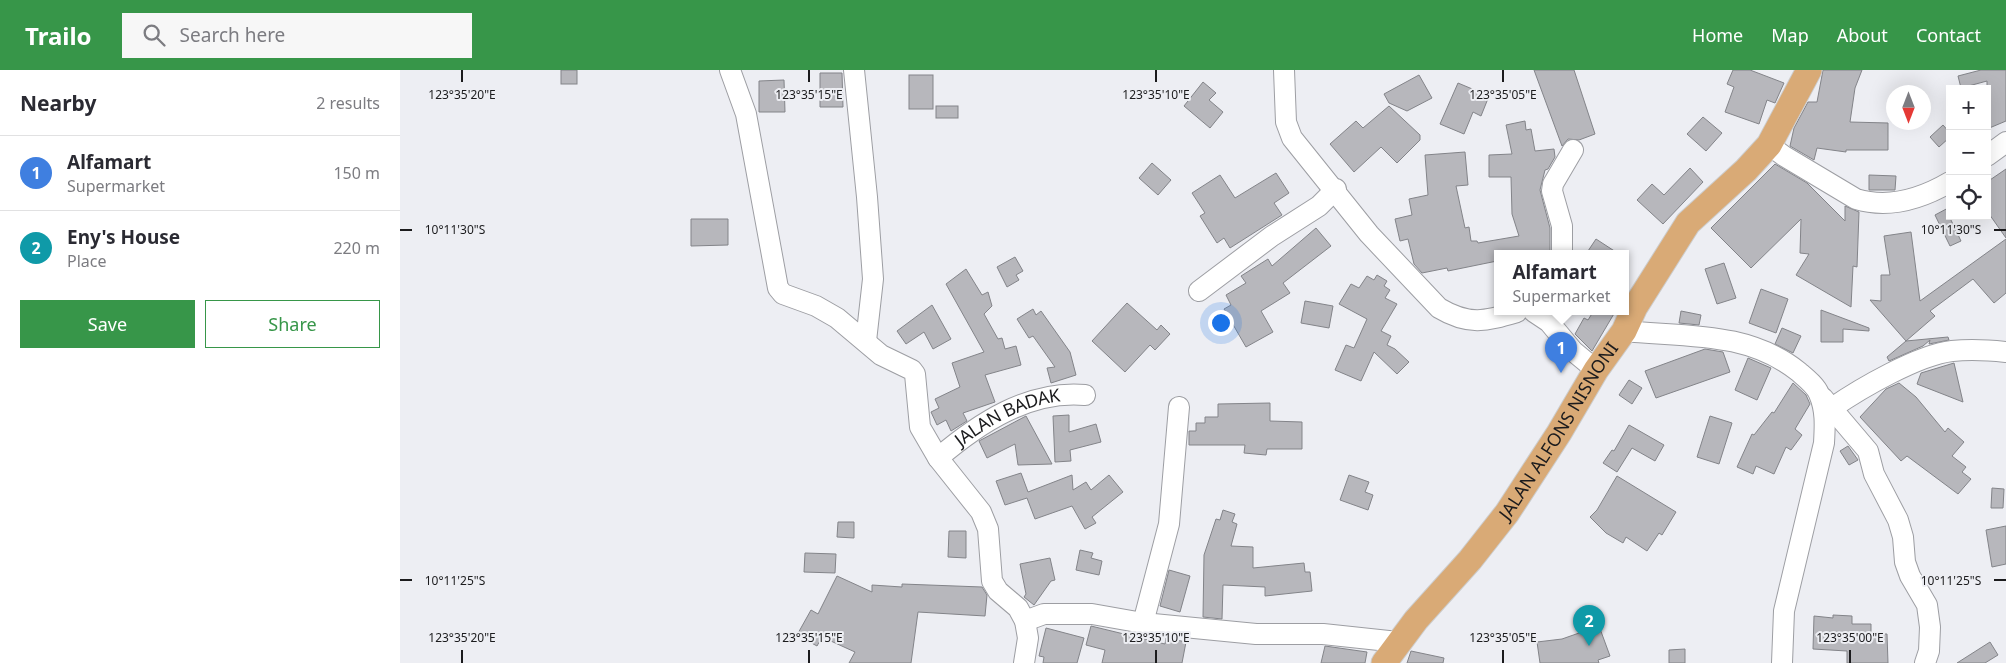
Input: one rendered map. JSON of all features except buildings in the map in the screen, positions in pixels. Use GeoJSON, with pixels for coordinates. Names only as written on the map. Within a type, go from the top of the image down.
{"type":"FeatureCollection","features":[{"type":"Feature","properties":{"kind":"main road","name":"JALAN ALFONS NISNONI"},"geometry":{"type":"LineString","coordinates":[[1384,663],[1398,642],[1476,552],[1506,513],[1559,433],[1596,370],[1624,331],[1635,308],[1688,224],[1746,170],[1769,144],[1809,70]]}},
{"type":"Feature","properties":{"kind":"street"},"geometry":{"type":"LineString","coordinates":[[730,70],[746,114],[778,288],[784,294],[816,306],[837,318],[881,355],[912,370],[915,374],[920,427],[938,458],[981,512],[988,529],[992,581],[998,591],[1018,608],[1025,621],[1028,638],[1024,663]]}},
{"type":"Feature","properties":{"kind":"street"},"geometry":{"type":"LineString","coordinates":[[854,70],[873,280],[866,341]]}},
{"type":"Feature","properties":{"kind":"street"},"geometry":{"type":"LineString","coordinates":[[1284,70],[1286,122],[1289,132],[1336,189],[1369,234],[1439,308],[1452,315],[1478,322],[1505,315]]}},
{"type":"Feature","properties":{"kind":"street"},"geometry":{"type":"LineString","coordinates":[[1991,153],[2006,142]]}},
{"type":"Feature","properties":{"kind":"street"},"geometry":{"type":"LineString","coordinates":[[1769,144],[1784,156],[1856,198],[1869,202],[1893,204],[1927,193],[1946,184]]}},
{"type":"Feature","properties":{"kind":"street"},"geometry":{"type":"LineString","coordinates":[[1562,250],[1562,226],[1552,191],[1553,184],[1573,150]]}},
{"type":"Feature","properties":{"kind":"street"},"geometry":{"type":"LineString","coordinates":[[1199,291],[1272,236],[1319,206],[1336,189]]}},
{"type":"Feature","properties":{"kind":"street"},"geometry":{"type":"LineString","coordinates":[[1541,315],[1572,351],[1596,370]]}},
{"type":"Feature","properties":{"kind":"street"},"geometry":{"type":"LineString","coordinates":[[1624,331],[1722,338],[1745,343],[1781,360],[1807,379],[1868,452],[1874,474],[1898,520],[1903,537],[1905,562],[1910,576],[1926,605],[1930,627],[1925,663]]}},
{"type":"Feature","properties":{"kind":"street"},"geometry":{"type":"LineString","coordinates":[[1832,408],[1858,390],[1924,359],[1951,351],[1982,350],[2006,352]]}},
{"type":"Feature","properties":{"kind":"street","name":"JALAN BADAK"},"geometry":{"type":"LineString","coordinates":[[938,458],[966,434],[999,414],[1064,393],[1085,395]]}},
{"type":"Feature","properties":{"kind":"street"},"geometry":{"type":"LineString","coordinates":[[1782,663],[1784,611],[1824,443],[1826,419],[1819,393]]}},
{"type":"Feature","properties":{"kind":"street"},"geometry":{"type":"LineString","coordinates":[[1143,623],[1169,524],[1179,407]]}},
{"type":"Feature","properties":{"kind":"street"},"geometry":{"type":"LineString","coordinates":[[1025,621],[1044,614],[1092,614],[1143,623],[1256,634],[1323,634],[1398,642]]}},
{"type":"Feature","properties":{"kind":"place","name":"Alfamart"},"geometry":{"type":"Point","coordinates":[1561,373]}},
{"type":"Feature","properties":{"kind":"place","name":"Eny's House"},"geometry":{"type":"Point","coordinates":[1589,646]}}]}
